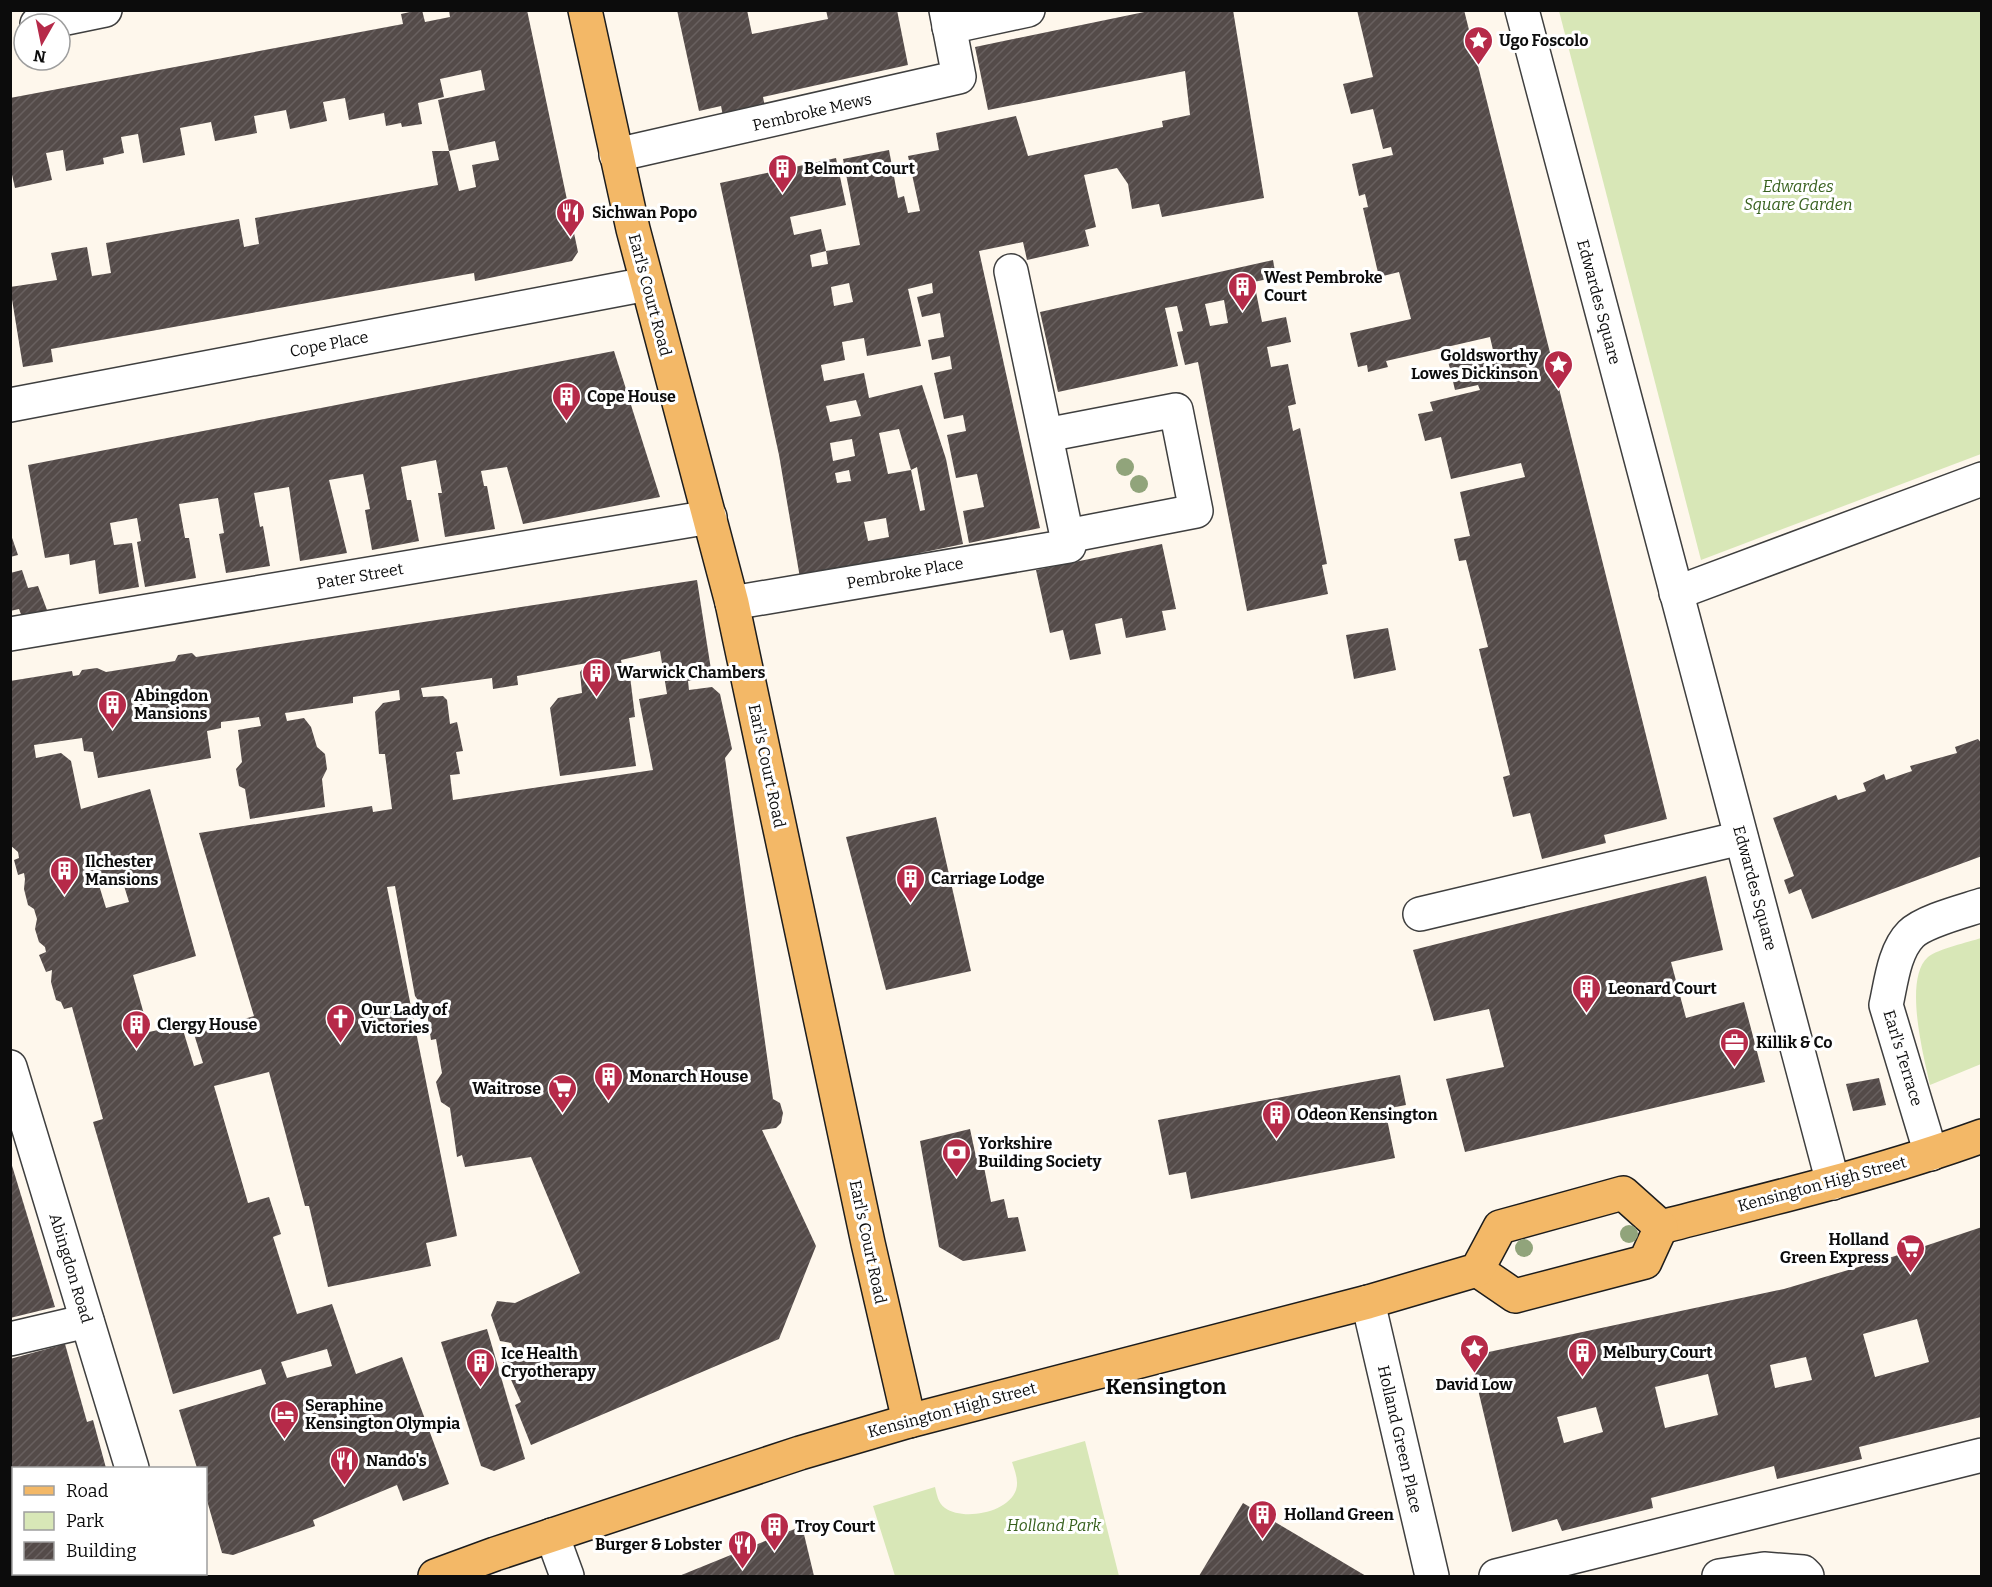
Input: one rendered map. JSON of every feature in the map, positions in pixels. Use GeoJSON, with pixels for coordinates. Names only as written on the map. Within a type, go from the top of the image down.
{"type":"FeatureCollection","features":[{"type":"Feature","properties":{"kind":"main road","name":"Earl's Court Road"},"geometry":{"type":"LineString","coordinates":[[585,10],[647,284],[732,603],[868,1243],[909,1421]]}},
{"type":"Feature","properties":{"kind":"main road","name":"Kensington High Street"},"geometry":{"type":"LineString","coordinates":[[1661,1227],[1833,1183],[1931,1154],[1982,1136]]}},
{"type":"Feature","properties":{"kind":"main road"},"geometry":{"type":"LineString","coordinates":[[1623,1193],[1661,1227],[1645,1262],[1515,1296],[1477,1270],[1500,1227],[1623,1193]]}},
{"type":"Feature","properties":{"kind":"main road","name":"Kensington High Street"},"geometry":{"type":"LineString","coordinates":[[435,1576],[800,1453],[909,1421],[1368,1302],[1477,1270]]}},
{"type":"Feature","properties":{"kind":"street"},"geometry":{"type":"LineString","coordinates":[[72,17],[105,10]]}},
{"type":"Feature","properties":{"kind":"street","name":"Pembroke Mews"},"geometry":{"type":"LineString","coordinates":[[616,155],[684,142],[959,77],[947,19],[1028,10]]}},
{"type":"Feature","properties":{"kind":"street","name":"Edwardes Square"},"geometry":{"type":"LineString","coordinates":[[1522,10],[1833,1183]]}},
{"type":"Feature","properties":{"kind":"street"},"geometry":{"type":"LineString","coordinates":[[1011,271],[1067,536]]}},
{"type":"Feature","properties":{"kind":"street","name":"Cope Place"},"geometry":{"type":"LineString","coordinates":[[10,405],[647,284]]}},
{"type":"Feature","properties":{"kind":"street","name":"Pembroke Place"},"geometry":{"type":"LineString","coordinates":[[732,603],[1069,546],[1067,536],[1196,512],[1176,410],[1046,435]]}},
{"type":"Feature","properties":{"kind":"street"},"geometry":{"type":"LineString","coordinates":[[1676,593],[1982,478]]}},
{"type":"Feature","properties":{"kind":"street","name":"Pater Street"},"geometry":{"type":"LineString","coordinates":[[10,634],[710,517]]}},
{"type":"Feature","properties":{"kind":"street"},"geometry":{"type":"LineString","coordinates":[[1420,914],[1741,838]]}},
{"type":"Feature","properties":{"kind":"street","name":"Earl's Terrace"},"geometry":{"type":"LineString","coordinates":[[1931,1154],[1886,1005],[1898,956],[1911,933],[1982,905]]}},
{"type":"Feature","properties":{"kind":"street","name":"Abingdon Road"},"geometry":{"type":"LineString","coordinates":[[10,1067],[132,1467]]}},
{"type":"Feature","properties":{"kind":"street","name":"Holland Green Place"},"geometry":{"type":"LineString","coordinates":[[1368,1302],[1432,1576]]}},
{"type":"Feature","properties":{"kind":"street"},"geometry":{"type":"LineString","coordinates":[[10,1339],[87,1321]]}},
{"type":"Feature","properties":{"kind":"street"},"geometry":{"type":"LineString","coordinates":[[1499,1576],[1982,1455]]}},
{"type":"Feature","properties":{"kind":"street"},"geometry":{"type":"LineString","coordinates":[[552,1535],[567,1576]]}},
{"type":"Feature","properties":{"kind":"street"},"geometry":{"type":"LineString","coordinates":[[1719,1576],[1764,1569],[1803,1572],[1807,1576]]}},
{"type":"Feature","properties":{"kind":"green space","name":"Edwardes Square Garden"},"geometry":{"type":"Polygon","coordinates":[[[1559,11],[1981,11],[1981,454],[1701,560],[1559,11]]]}},
{"type":"Feature","properties":{"kind":"green space"},"geometry":{"type":"Polygon","coordinates":[[[1981,938],[1981,1064],[1930,1085],[1917,1019],[1917,982],[1921,968],[1928,957],[1933,954],[1981,938]]]}},
{"type":"Feature","properties":{"kind":"green space","name":"Holland Park"},"geometry":{"type":"Polygon","coordinates":[[[1085,1441],[1119,1576],[895,1576],[873,1506],[935,1487],[939,1501],[953,1512],[973,1514],[995,1509],[1011,1498],[1016,1490],[1017,1480],[1012,1462],[1085,1441]]]}},
{"type":"Feature","properties":{"kind":"building"},"geometry":{"type":"Polygon","coordinates":[[[422,10],[425,22],[450,17],[449,10],[527,10],[578,252],[572,261],[475,281],[474,273],[51,349],[53,362],[23,367],[10,287],[57,280],[51,253],[87,247],[92,276],[111,273],[106,243],[239,219],[244,247],[259,244],[255,218],[438,185],[432,151],[449,151],[438,100],[485,90],[481,70],[440,79],[444,97],[418,103],[422,124],[402,127],[401,123],[386,126],[384,113],[349,120],[345,98],[323,102],[327,121],[290,129],[286,110],[254,116],[257,133],[215,141],[211,122],[180,128],[185,155],[143,163],[138,134],[121,137],[124,153],[103,158],[104,164],[66,171],[63,150],[46,153],[52,180],[15,188],[10,166],[10,98],[403,24],[401,14],[422,10]],[[495,141],[449,151],[459,191],[476,187],[472,165],[499,160],[495,141]]]}},
{"type":"Feature","properties":{"kind":"building"},"geometry":{"type":"Polygon","coordinates":[[[677,10],[747,10],[752,34],[828,19],[826,10],[897,10],[908,65],[763,97],[765,107],[723,116],[721,106],[699,111],[677,10]]]}},
{"type":"Feature","properties":{"kind":"building"},"geometry":{"type":"Polygon","coordinates":[[[1154,10],[1233,10],[1264,198],[1162,217],[1159,204],[1132,209],[1128,184],[1117,168],[1084,175],[1096,227],[1085,230],[1089,246],[1027,260],[1023,242],[979,251],[1040,528],[969,543],[963,511],[984,507],[977,474],[956,478],[947,435],[966,431],[963,415],[944,419],[934,373],[952,369],[950,356],[932,360],[928,340],[944,337],[940,313],[922,317],[917,297],[933,293],[932,283],[908,289],[921,346],[867,356],[864,338],[842,342],[845,360],[821,365],[824,381],[864,373],[869,398],[922,385],[946,459],[963,544],[800,578],[779,455],[720,183],[836,158],[846,205],[790,217],[794,235],[821,229],[826,251],[860,245],[843,159],[889,150],[898,198],[904,196],[908,213],[920,211],[908,156],[939,150],[936,133],[1016,116],[1028,156],[1163,127],[1162,121],[1190,115],[1185,71],[988,110],[975,47],[1154,10]],[[826,251],[810,255],[812,267],[828,264],[826,251]],[[849,283],[831,287],[834,306],[853,302],[849,283]],[[856,400],[826,406],[830,422],[861,416],[856,400]],[[899,429],[879,433],[888,474],[911,470],[899,429]],[[852,439],[830,443],[833,461],[855,456],[852,439]],[[917,467],[911,470],[920,511],[925,510],[917,467]],[[849,470],[835,473],[837,483],[851,481],[849,470]],[[886,518],[864,522],[868,541],[889,537],[886,518]]]}},
{"type":"Feature","properties":{"kind":"building"},"geometry":{"type":"Polygon","coordinates":[[[1357,10],[1464,10],[1667,819],[1604,835],[1606,843],[1542,859],[1530,813],[1513,817],[1503,777],[1510,775],[1479,649],[1488,647],[1466,560],[1459,561],[1454,539],[1470,536],[1460,492],[1525,477],[1521,463],[1451,479],[1441,437],[1425,441],[1418,414],[1433,411],[1430,402],[1480,390],[1478,385],[1455,390],[1448,361],[1493,350],[1490,337],[1386,361],[1388,367],[1368,372],[1367,365],[1358,367],[1350,333],[1411,319],[1399,272],[1379,277],[1363,208],[1368,207],[1365,194],[1359,196],[1352,164],[1393,155],[1391,147],[1383,149],[1373,109],[1351,114],[1343,84],[1373,77],[1357,10]]]}},
{"type":"Feature","properties":{"kind":"building"},"geometry":{"type":"Polygon","coordinates":[[[1273,260],[1276,277],[1254,282],[1262,322],[1286,317],[1291,342],[1267,347],[1271,367],[1288,364],[1296,404],[1288,406],[1293,431],[1300,428],[1327,564],[1322,565],[1328,594],[1247,611],[1198,362],[1185,365],[1177,332],[1183,331],[1177,306],[1165,308],[1178,366],[1058,392],[1040,312],[1273,260]],[[1224,300],[1205,304],[1210,326],[1228,323],[1224,300]]]}},
{"type":"Feature","properties":{"kind":"building"},"geometry":{"type":"Polygon","coordinates":[[[614,351],[660,497],[523,524],[507,467],[481,471],[484,486],[487,486],[495,529],[445,537],[438,493],[442,493],[436,460],[401,467],[407,500],[411,500],[419,541],[372,550],[365,510],[370,509],[363,474],[329,480],[347,553],[300,561],[289,487],[254,493],[270,566],[226,573],[219,534],[224,533],[218,498],[179,504],[185,538],[189,538],[196,578],[145,587],[137,542],[141,541],[137,518],[110,523],[114,545],[132,543],[139,587],[99,594],[95,560],[70,565],[69,554],[45,558],[28,465],[614,351]]]}},
{"type":"Feature","properties":{"kind":"building"},"geometry":{"type":"Polygon","coordinates":[[[10,532],[18,555],[10,557],[10,532]]]}},
{"type":"Feature","properties":{"kind":"building"},"geometry":{"type":"Polygon","coordinates":[[[1162,544],[1176,609],[1162,611],[1166,630],[1126,638],[1122,618],[1095,624],[1101,654],[1070,660],[1063,630],[1050,633],[1036,570],[1162,544]]]}},
{"type":"Feature","properties":{"kind":"building"},"geometry":{"type":"Polygon","coordinates":[[[22,570],[28,588],[38,586],[47,610],[22,617],[19,609],[10,611],[10,573],[22,570]]]}},
{"type":"Feature","properties":{"kind":"building"},"geometry":{"type":"Polygon","coordinates":[[[697,580],[712,676],[688,681],[689,690],[712,687],[720,694],[732,749],[725,758],[773,1099],[780,1103],[783,1113],[781,1123],[776,1128],[762,1130],[816,1246],[779,1339],[531,1445],[515,1405],[521,1402],[503,1362],[517,1355],[511,1343],[500,1341],[491,1315],[497,1301],[515,1303],[580,1273],[531,1157],[465,1167],[462,1155],[457,1157],[450,1108],[441,1102],[436,1082],[442,1073],[436,1039],[431,1040],[427,1013],[415,996],[395,886],[387,887],[457,1236],[426,1243],[431,1266],[328,1287],[309,1206],[305,1206],[269,1072],[214,1086],[248,1203],[269,1197],[281,1234],[273,1237],[297,1314],[332,1304],[356,1374],[402,1357],[449,1484],[403,1501],[397,1485],[313,1520],[315,1526],[233,1555],[222,1553],[207,1500],[207,1467],[197,1467],[179,1410],[266,1384],[261,1369],[173,1394],[93,1122],[103,1119],[72,1007],[64,1009],[61,1002],[56,1000],[51,982],[52,970],[46,972],[39,955],[46,952],[45,947],[39,942],[35,929],[37,919],[34,909],[28,905],[24,889],[24,873],[18,875],[14,860],[19,858],[18,852],[10,845],[10,681],[72,671],[73,676],[79,675],[82,670],[97,668],[106,672],[175,661],[178,655],[192,653],[196,657],[697,580]],[[660,651],[621,660],[624,677],[630,676],[635,717],[629,718],[636,766],[560,776],[550,708],[558,698],[582,693],[580,672],[587,663],[517,676],[518,685],[493,689],[492,678],[421,688],[423,697],[443,696],[447,700],[450,724],[457,722],[463,751],[456,752],[460,774],[450,775],[453,800],[653,770],[639,699],[667,694],[660,651]],[[399,690],[353,697],[353,703],[285,713],[287,721],[304,718],[311,727],[317,747],[325,754],[327,769],[322,779],[325,807],[250,819],[245,789],[239,786],[236,769],[242,762],[238,730],[261,726],[259,717],[221,722],[221,728],[207,731],[211,758],[98,778],[93,752],[84,751],[82,738],[34,745],[36,758],[61,753],[71,761],[81,809],[150,789],[196,956],[133,975],[149,1032],[167,1028],[169,1034],[183,1030],[194,1066],[203,1063],[194,1034],[254,1016],[199,833],[372,806],[373,812],[392,809],[385,754],[379,754],[375,712],[383,703],[400,700],[399,690]],[[121,876],[98,882],[106,908],[129,902],[121,876]],[[327,1349],[281,1362],[287,1378],[332,1366],[327,1349]]]}},
{"type":"Feature","properties":{"kind":"building"},"geometry":{"type":"Polygon","coordinates":[[[1388,628],[1396,670],[1354,679],[1346,635],[1388,628]]]}},
{"type":"Feature","properties":{"kind":"building"},"geometry":{"type":"Polygon","coordinates":[[[1978,739],[1982,744],[1982,856],[1812,919],[1801,889],[1789,894],[1784,880],[1794,876],[1773,818],[1836,795],[1838,800],[1866,791],[1863,783],[1884,774],[1886,780],[1912,771],[1910,766],[1957,753],[1955,747],[1978,739]]]}},
{"type":"Feature","properties":{"kind":"building","name":"Carriage Lodge"},"geometry":{"type":"Polygon","coordinates":[[[936,817],[971,971],[886,990],[846,837],[936,817]]]}},
{"type":"Feature","properties":{"kind":"building","name":"Leonard Court"},"geometry":{"type":"Polygon","coordinates":[[[1706,876],[1723,950],[1671,962],[1686,1018],[1744,1002],[1765,1082],[1465,1152],[1446,1079],[1504,1067],[1489,1009],[1434,1021],[1413,950],[1706,876]]]}},
{"type":"Feature","properties":{"kind":"building","name":"Odeon Kensington"},"geometry":{"type":"Polygon","coordinates":[[[1400,1075],[1406,1105],[1385,1109],[1395,1158],[1191,1199],[1186,1172],[1169,1175],[1158,1120],[1400,1075]]]}},
{"type":"Feature","properties":{"kind":"building"},"geometry":{"type":"Polygon","coordinates":[[[1879,1078],[1886,1105],[1853,1111],[1846,1084],[1879,1078]]]}},
{"type":"Feature","properties":{"kind":"building","name":"Yorkshire Building Society"},"geometry":{"type":"Polygon","coordinates":[[[970,1129],[976,1157],[982,1157],[991,1202],[1004,1199],[1008,1218],[1018,1217],[1026,1251],[963,1261],[939,1247],[920,1141],[970,1129]]]}},
{"type":"Feature","properties":{"kind":"building"},"geometry":{"type":"Polygon","coordinates":[[[10,1159],[55,1307],[10,1318],[10,1159]]]}},
{"type":"Feature","properties":{"kind":"building","name":"Melbury Court"},"geometry":{"type":"Polygon","coordinates":[[[1982,1227],[1981,1417],[1859,1447],[1862,1459],[1777,1479],[1774,1466],[1651,1498],[1653,1508],[1562,1531],[1557,1519],[1512,1532],[1470,1356],[1784,1289],[1982,1227]],[[1917,1319],[1863,1334],[1875,1377],[1929,1362],[1917,1319]],[[1806,1357],[1770,1365],[1775,1388],[1812,1380],[1806,1357]],[[1708,1374],[1655,1387],[1665,1428],[1718,1415],[1708,1374]],[[1596,1407],[1557,1417],[1564,1443],[1603,1432],[1596,1407]]]}},
{"type":"Feature","properties":{"kind":"building","name":"Ice Health Cryotherapy"},"geometry":{"type":"Polygon","coordinates":[[[487,1329],[525,1459],[494,1471],[481,1466],[441,1342],[487,1329]]]}},
{"type":"Feature","properties":{"kind":"building"},"geometry":{"type":"Polygon","coordinates":[[[65,1344],[87,1422],[93,1420],[106,1467],[12,1467],[12,1526],[10,1526],[10,1359],[65,1344]]]}},
{"type":"Feature","properties":{"kind":"building","name":"Holland Green"},"geometry":{"type":"Polygon","coordinates":[[[1243,1503],[1366,1576],[1199,1576],[1243,1503]]]}},
{"type":"Feature","properties":{"kind":"building","name":"Troy Court"},"geometry":{"type":"Polygon","coordinates":[[[802,1526],[814,1576],[679,1576],[802,1526]]]}},
{"type":"Feature","properties":{"kind":"building"},"geometry":{"type":"Polygon","coordinates":[[[12,1536],[12,1575],[135,1576],[10,1576],[10,1537],[12,1536]]]}},
{"type":"Feature","properties":{"kind":"place","name":"Ugo Foscolo"},"geometry":{"type":"Point","coordinates":[1478,66]}},
{"type":"Feature","properties":{"kind":"place","name":"Belmont Court"},"geometry":{"type":"Point","coordinates":[783,194]}},
{"type":"Feature","properties":{"kind":"place","name":"Sichwan Popo"},"geometry":{"type":"Point","coordinates":[571,238]}},
{"type":"Feature","properties":{"kind":"place","name":"West Pembroke Court"},"geometry":{"type":"Point","coordinates":[1243,312]}},
{"type":"Feature","properties":{"kind":"place","name":"Goldsworthy Lowes Dickinson"},"geometry":{"type":"Point","coordinates":[1559,390]}},
{"type":"Feature","properties":{"kind":"place","name":"Cope House"},"geometry":{"type":"Point","coordinates":[566,422]}},
{"type":"Feature","properties":{"kind":"place","name":"Warwick Chambers"},"geometry":{"type":"Point","coordinates":[596,698]}},
{"type":"Feature","properties":{"kind":"place","name":"Abingdon Mansions"},"geometry":{"type":"Point","coordinates":[113,730]}},
{"type":"Feature","properties":{"kind":"place","name":"Ilchester Mansions"},"geometry":{"type":"Point","coordinates":[64,896]}},
{"type":"Feature","properties":{"kind":"place","name":"Carriage Lodge"},"geometry":{"type":"Point","coordinates":[910,904]}},
{"type":"Feature","properties":{"kind":"place","name":"Leonard Court"},"geometry":{"type":"Point","coordinates":[1587,1014]}},
{"type":"Feature","properties":{"kind":"place","name":"Our Lady of Victories"},"geometry":{"type":"Point","coordinates":[340,1044]}},
{"type":"Feature","properties":{"kind":"place","name":"Clergy House"},"geometry":{"type":"Point","coordinates":[136,1050]}},
{"type":"Feature","properties":{"kind":"place","name":"Killik & Co"},"geometry":{"type":"Point","coordinates":[1735,1068]}},
{"type":"Feature","properties":{"kind":"place","name":"Monarch House"},"geometry":{"type":"Point","coordinates":[608,1102]}},
{"type":"Feature","properties":{"kind":"place","name":"Waitrose"},"geometry":{"type":"Point","coordinates":[562,1114]}},
{"type":"Feature","properties":{"kind":"place","name":"Odeon Kensington"},"geometry":{"type":"Point","coordinates":[1276,1140]}},
{"type":"Feature","properties":{"kind":"place","name":"Yorkshire Building Society"},"geometry":{"type":"Point","coordinates":[957,1178]}},
{"type":"Feature","properties":{"kind":"place","name":"Holland Green Express"},"geometry":{"type":"Point","coordinates":[1910,1274]}},
{"type":"Feature","properties":{"kind":"place","name":"David Low"},"geometry":{"type":"Point","coordinates":[1474,1374]}},
{"type":"Feature","properties":{"kind":"place","name":"Melbury Court"},"geometry":{"type":"Point","coordinates":[1582,1378]}},
{"type":"Feature","properties":{"kind":"place","name":"Ice Health Cryotherapy"},"geometry":{"type":"Point","coordinates":[480,1388]}},
{"type":"Feature","properties":{"kind":"place","name":"Seraphine Kensington Olympia"},"geometry":{"type":"Point","coordinates":[284,1440]}},
{"type":"Feature","properties":{"kind":"place","name":"Nando's"},"geometry":{"type":"Point","coordinates":[345,1486]}},
{"type":"Feature","properties":{"kind":"place","name":"Holland Green"},"geometry":{"type":"Point","coordinates":[1263,1540]}},
{"type":"Feature","properties":{"kind":"place","name":"Troy Court"},"geometry":{"type":"Point","coordinates":[774,1552]}},
{"type":"Feature","properties":{"kind":"place","name":"Burger & Lobster"},"geometry":{"type":"Point","coordinates":[743,1570]}},
{"type":"Feature","properties":{"kind":"district","name":"Kensington"},"geometry":{"type":"Point","coordinates":[1166,1386]}}]}
